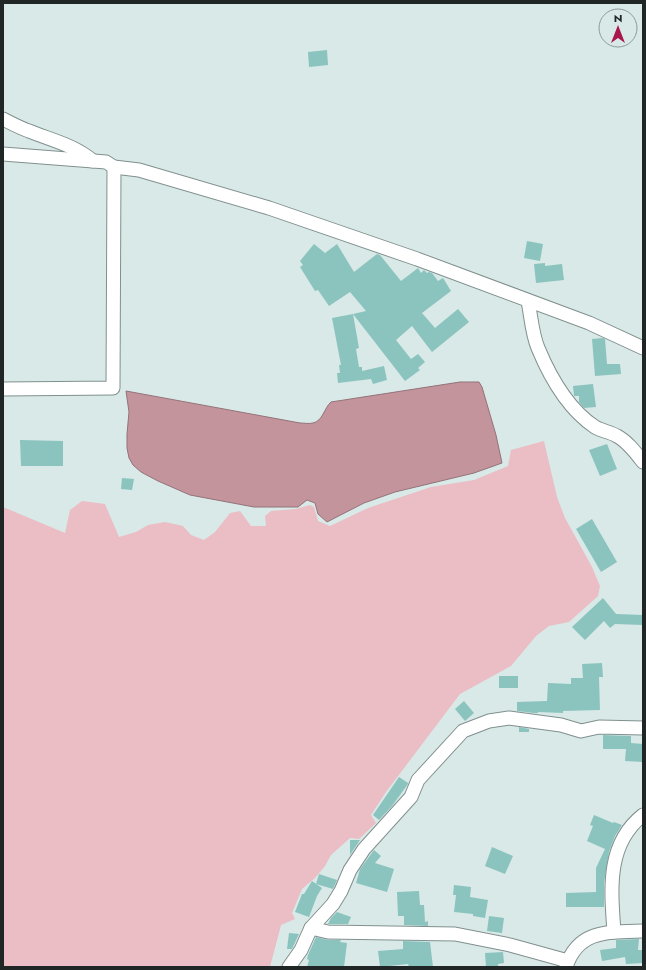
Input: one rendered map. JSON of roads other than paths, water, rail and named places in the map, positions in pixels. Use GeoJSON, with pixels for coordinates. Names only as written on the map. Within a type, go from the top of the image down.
{"type":"FeatureCollection","features":[{"type":"Feature","properties":{"kind":"street"},"geometry":{"type":"LineString","coordinates":[[3,120],[28,131],[65,144],[84,153],[93,161]]}},
{"type":"Feature","properties":{"kind":"street"},"geometry":{"type":"LineString","coordinates":[[3,154],[106,162],[114,166],[139,170],[269,208],[417,259],[589,323],[643,348]]}},
{"type":"Feature","properties":{"kind":"street"},"geometry":{"type":"LineString","coordinates":[[3,389],[113,388],[114,166]]}},
{"type":"Feature","properties":{"kind":"street"},"geometry":{"type":"LineString","coordinates":[[528,301],[532,326],[538,348],[558,388],[576,410],[595,427],[618,436],[643,462]]}},
{"type":"Feature","properties":{"kind":"street"},"geometry":{"type":"LineString","coordinates":[[289,967],[301,950],[311,928],[333,904],[341,892],[350,870],[364,849],[411,797],[418,780],[463,731],[489,721],[509,718],[561,725],[581,731],[599,727],[643,728]]}},
{"type":"Feature","properties":{"kind":"street"},"geometry":{"type":"LineString","coordinates":[[614,932],[611,891],[614,862],[618,849],[627,832],[634,822],[643,815]]}},
{"type":"Feature","properties":{"kind":"street"},"geometry":{"type":"LineString","coordinates":[[311,928],[328,932],[455,934],[506,944],[567,964],[571,954],[581,942],[606,932],[643,931]]}}]}
